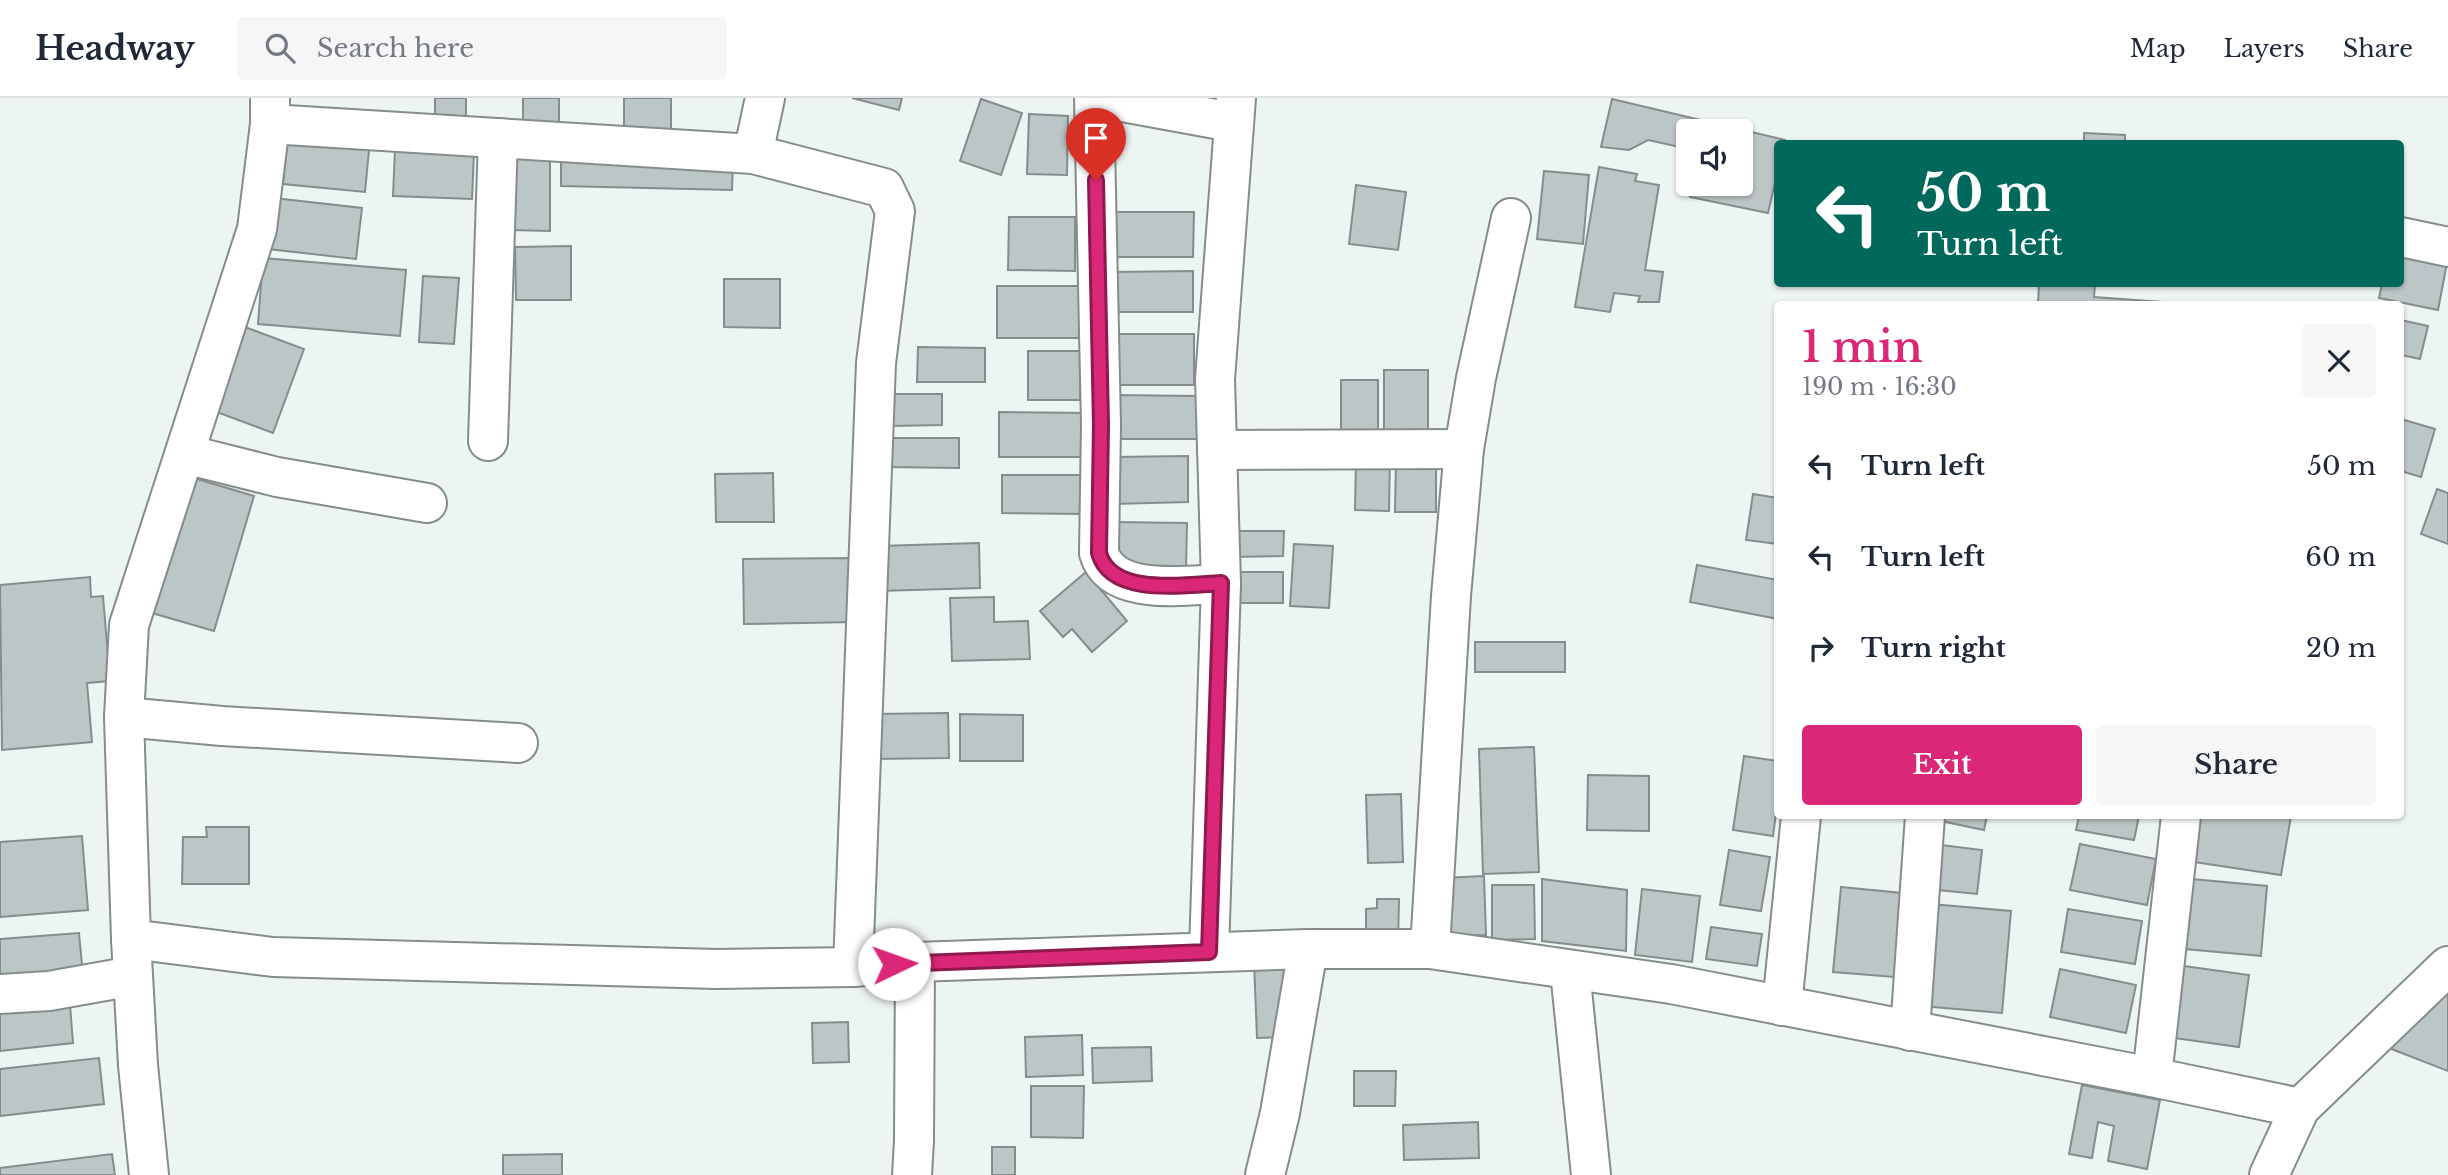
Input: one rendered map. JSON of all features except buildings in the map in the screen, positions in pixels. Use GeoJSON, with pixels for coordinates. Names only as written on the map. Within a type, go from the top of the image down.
{"type":"FeatureCollection","features":[{"type":"Feature","properties":{"kind":"street"},"geometry":{"type":"LineString","coordinates":[[753,154],[765,98]]}},
{"type":"Feature","properties":{"kind":"street"},"geometry":{"type":"LineString","coordinates":[[1094,98],[1101,425],[1099,553],[1102,564],[1111,573],[1135,584],[1153,586],[1221,583]]}},
{"type":"Feature","properties":{"kind":"street"},"geometry":{"type":"LineString","coordinates":[[1101,98],[1234,110],[1215,379],[1221,583],[1209,952]]}},
{"type":"Feature","properties":{"kind":"street"},"geometry":{"type":"LineString","coordinates":[[149,1175],[138,1065],[132,958],[124,717],[130,625],[257,229],[270,111],[498,138],[753,154],[884,188],[895,211],[876,363],[853,967]]}},
{"type":"Feature","properties":{"kind":"street"},"geometry":{"type":"LineString","coordinates":[[488,440],[498,138]]}},
{"type":"Feature","properties":{"kind":"street"},"geometry":{"type":"LineString","coordinates":[[1430,949],[1451,596],[1464,449],[1476,378],[1511,218]]}},
{"type":"Feature","properties":{"kind":"street"},"geometry":{"type":"LineString","coordinates":[[2404,238],[2448,247]]}},
{"type":"Feature","properties":{"kind":"street"},"geometry":{"type":"LineString","coordinates":[[1217,450],[1464,449]]}},
{"type":"Feature","properties":{"kind":"street"},"geometry":{"type":"LineString","coordinates":[[185,454],[277,477],[427,503]]}},
{"type":"Feature","properties":{"kind":"street"},"geometry":{"type":"LineString","coordinates":[[124,717],[222,726],[518,743]]}},
{"type":"Feature","properties":{"kind":"street"},"geometry":{"type":"LineString","coordinates":[[1782,1006],[1801,819]]}},
{"type":"Feature","properties":{"kind":"street"},"geometry":{"type":"LineString","coordinates":[[1910,1031],[1925,819]]}},
{"type":"Feature","properties":{"kind":"street"},"geometry":{"type":"LineString","coordinates":[[2152,1077],[2181,819]]}},
{"type":"Feature","properties":{"kind":"street"},"geometry":{"type":"LineString","coordinates":[[1265,1175],[1280,1113],[1308,949]]}},
{"type":"Feature","properties":{"kind":"street"},"geometry":{"type":"LineString","coordinates":[[0,994],[49,991],[132,958],[273,957],[717,969],[853,967],[915,962],[1308,949],[1430,949],[1671,984],[2300,1108]]}},
{"type":"Feature","properties":{"kind":"street"},"geometry":{"type":"LineString","coordinates":[[912,1175],[915,1128],[915,962]]}},
{"type":"Feature","properties":{"kind":"street"},"geometry":{"type":"LineString","coordinates":[[2269,1175],[2300,1108],[2448,966]]}},
{"type":"Feature","properties":{"kind":"street"},"geometry":{"type":"LineString","coordinates":[[1570,971],[1591,1175]]}},
{"type":"Feature","properties":{"kind":"route"},"geometry":{"type":"LineString","coordinates":[[894,964],[1209,952],[1221,583],[1153,586],[1135,584],[1111,573],[1102,564],[1099,553],[1101,425],[1096,180]]}}]}
